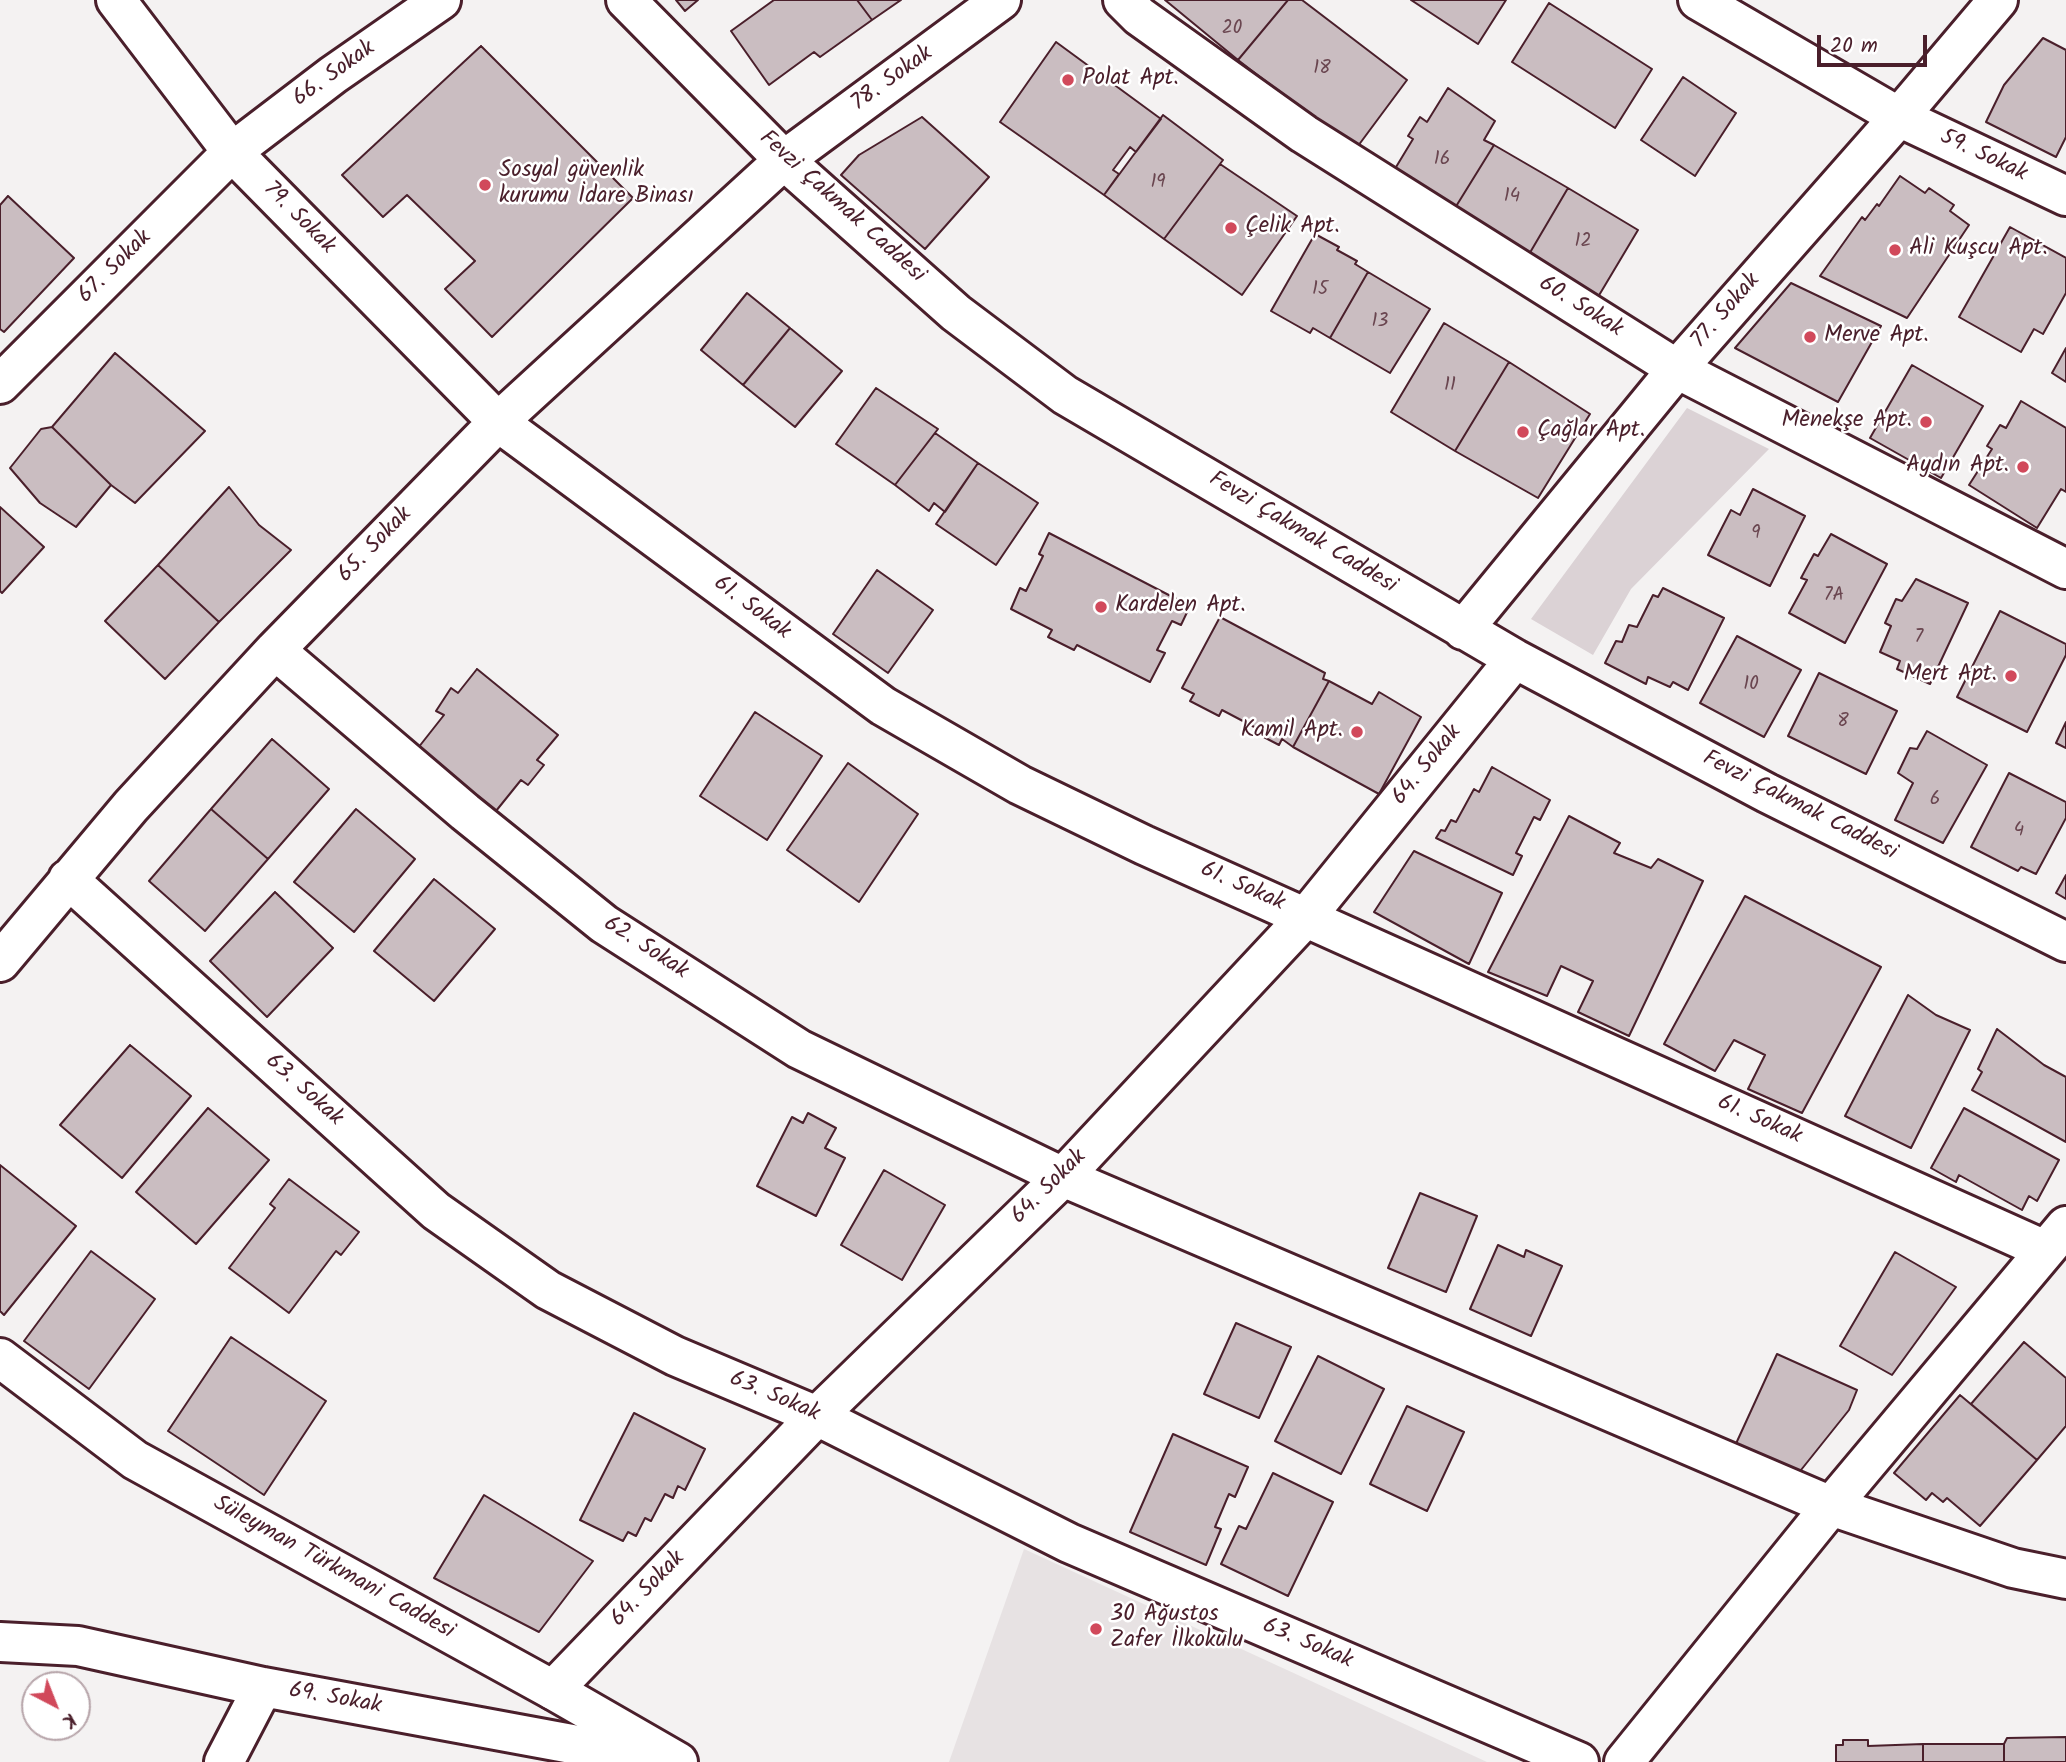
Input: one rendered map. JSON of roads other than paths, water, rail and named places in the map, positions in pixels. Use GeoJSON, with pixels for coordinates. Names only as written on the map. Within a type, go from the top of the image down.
{"type":"FeatureCollection","features":[{"type":"Feature","properties":{"kind":"street","name":"79. Sokak"},"geometry":{"type":"LineString","coordinates":[[116,0],[232,152],[498,422]]}},
{"type":"Feature","properties":{"kind":"street","name":"66. Sokak"},"geometry":{"type":"LineString","coordinates":[[232,152],[333,75],[441,0]]}},
{"type":"Feature","properties":{"kind":"street","name":"Fevzi Çakmak Caddesi"},"geometry":{"type":"LineString","coordinates":[[626,0],[784,160],[956,313],[1065,395],[1515,659],[1767,793],[2066,942]]}},
{"type":"Feature","properties":{"kind":"street","name":"78. Sokak"},"geometry":{"type":"LineString","coordinates":[[784,160],[1002,0]]}},
{"type":"Feature","properties":{"kind":"street","name":"60. Sokak"},"geometry":{"type":"LineString","coordinates":[[1123,0],[1139,16],[1304,134],[1677,369],[2066,569]]}},
{"type":"Feature","properties":{"kind":"street","name":"59. Sokak"},"geometry":{"type":"LineString","coordinates":[[1698,0],[1899,117],[2066,196]]}},
{"type":"Feature","properties":{"kind":"street","name":"77. Sokak"},"geometry":{"type":"LineString","coordinates":[[1463,630],[1677,369],[1998,0]]}},
{"type":"Feature","properties":{"kind":"street","name":"67. Sokak"},"geometry":{"type":"LineString","coordinates":[[0,384],[232,152]]}},
{"type":"Feature","properties":{"kind":"street","name":"65. Sokak"},"geometry":{"type":"LineString","coordinates":[[0,962],[131,806],[275,650],[498,422],[784,160]]}},
{"type":"Feature","properties":{"kind":"street","name":"61. Sokak"},"geometry":{"type":"LineString","coordinates":[[498,422],[883,706],[1020,785],[1144,845],[1306,917],[2056,1238]]}},
{"type":"Feature","properties":{"kind":"street","name":"62. Sokak"},"geometry":{"type":"LineString","coordinates":[[275,650],[465,812],[604,924],[799,1049],[1063,1177],[1831,1506],[2013,1568],[2066,1579]]}},
{"type":"Feature","properties":{"kind":"street","name":"64. Sokak"},"geometry":{"type":"LineString","coordinates":[[553,1690],[817,1416],[1063,1177],[1306,917],[1515,659]]}},
{"type":"Feature","properties":{"kind":"street","name":"63. Sokak"},"geometry":{"type":"LineString","coordinates":[[68,879],[447,1219],[548,1290],[675,1356],[817,1416],[1069,1543],[1579,1762]]}},
{"type":"Feature","properties":{"kind":"street"},"geometry":{"type":"LineString","coordinates":[[1624,1762],[1831,1506],[2056,1238]]}},
{"type":"Feature","properties":{"kind":"street","name":"Süleyman Türkmani Caddesi"},"geometry":{"type":"LineString","coordinates":[[0,1358],[135,1460],[553,1690],[678,1762]]}},
{"type":"Feature","properties":{"kind":"street","name":"69. Sokak"},"geometry":{"type":"LineString","coordinates":[[0,1642],[78,1646],[262,1687],[669,1762]]}},
{"type":"Feature","properties":{"kind":"street"},"geometry":{"type":"LineString","coordinates":[[224,1762],[262,1687]]}},
{"type":"Feature","properties":{"kind":"place","name":"Polat Apt."},"geometry":{"type":"Point","coordinates":[1068,80]}},
{"type":"Feature","properties":{"kind":"place","name":"Sosyal güvenlik kurumu İdare Binası"},"geometry":{"type":"Point","coordinates":[485,185]}},
{"type":"Feature","properties":{"kind":"place","name":"Çelik Apt."},"geometry":{"type":"Point","coordinates":[1231,228]}},
{"type":"Feature","properties":{"kind":"place","name":"Ali Kuşcu Apt."},"geometry":{"type":"Point","coordinates":[1895,250]}},
{"type":"Feature","properties":{"kind":"place","name":"Merve Apt."},"geometry":{"type":"Point","coordinates":[1810,337]}},
{"type":"Feature","properties":{"kind":"place","name":"Menekşe Apt."},"geometry":{"type":"Point","coordinates":[1926,422]}},
{"type":"Feature","properties":{"kind":"place","name":"Çağlar Apt."},"geometry":{"type":"Point","coordinates":[1523,432]}},
{"type":"Feature","properties":{"kind":"place","name":"Aydın Apt."},"geometry":{"type":"Point","coordinates":[2023,467]}},
{"type":"Feature","properties":{"kind":"place","name":"Kardelen Apt."},"geometry":{"type":"Point","coordinates":[1101,607]}},
{"type":"Feature","properties":{"kind":"place","name":"Mert Apt."},"geometry":{"type":"Point","coordinates":[2011,676]}},
{"type":"Feature","properties":{"kind":"place","name":"Kamil Apt."},"geometry":{"type":"Point","coordinates":[1357,732]}},
{"type":"Feature","properties":{"kind":"place","name":"30 Ağustos Zafer İlkokulu"},"geometry":{"type":"Point","coordinates":[1096,1629]}}]}
